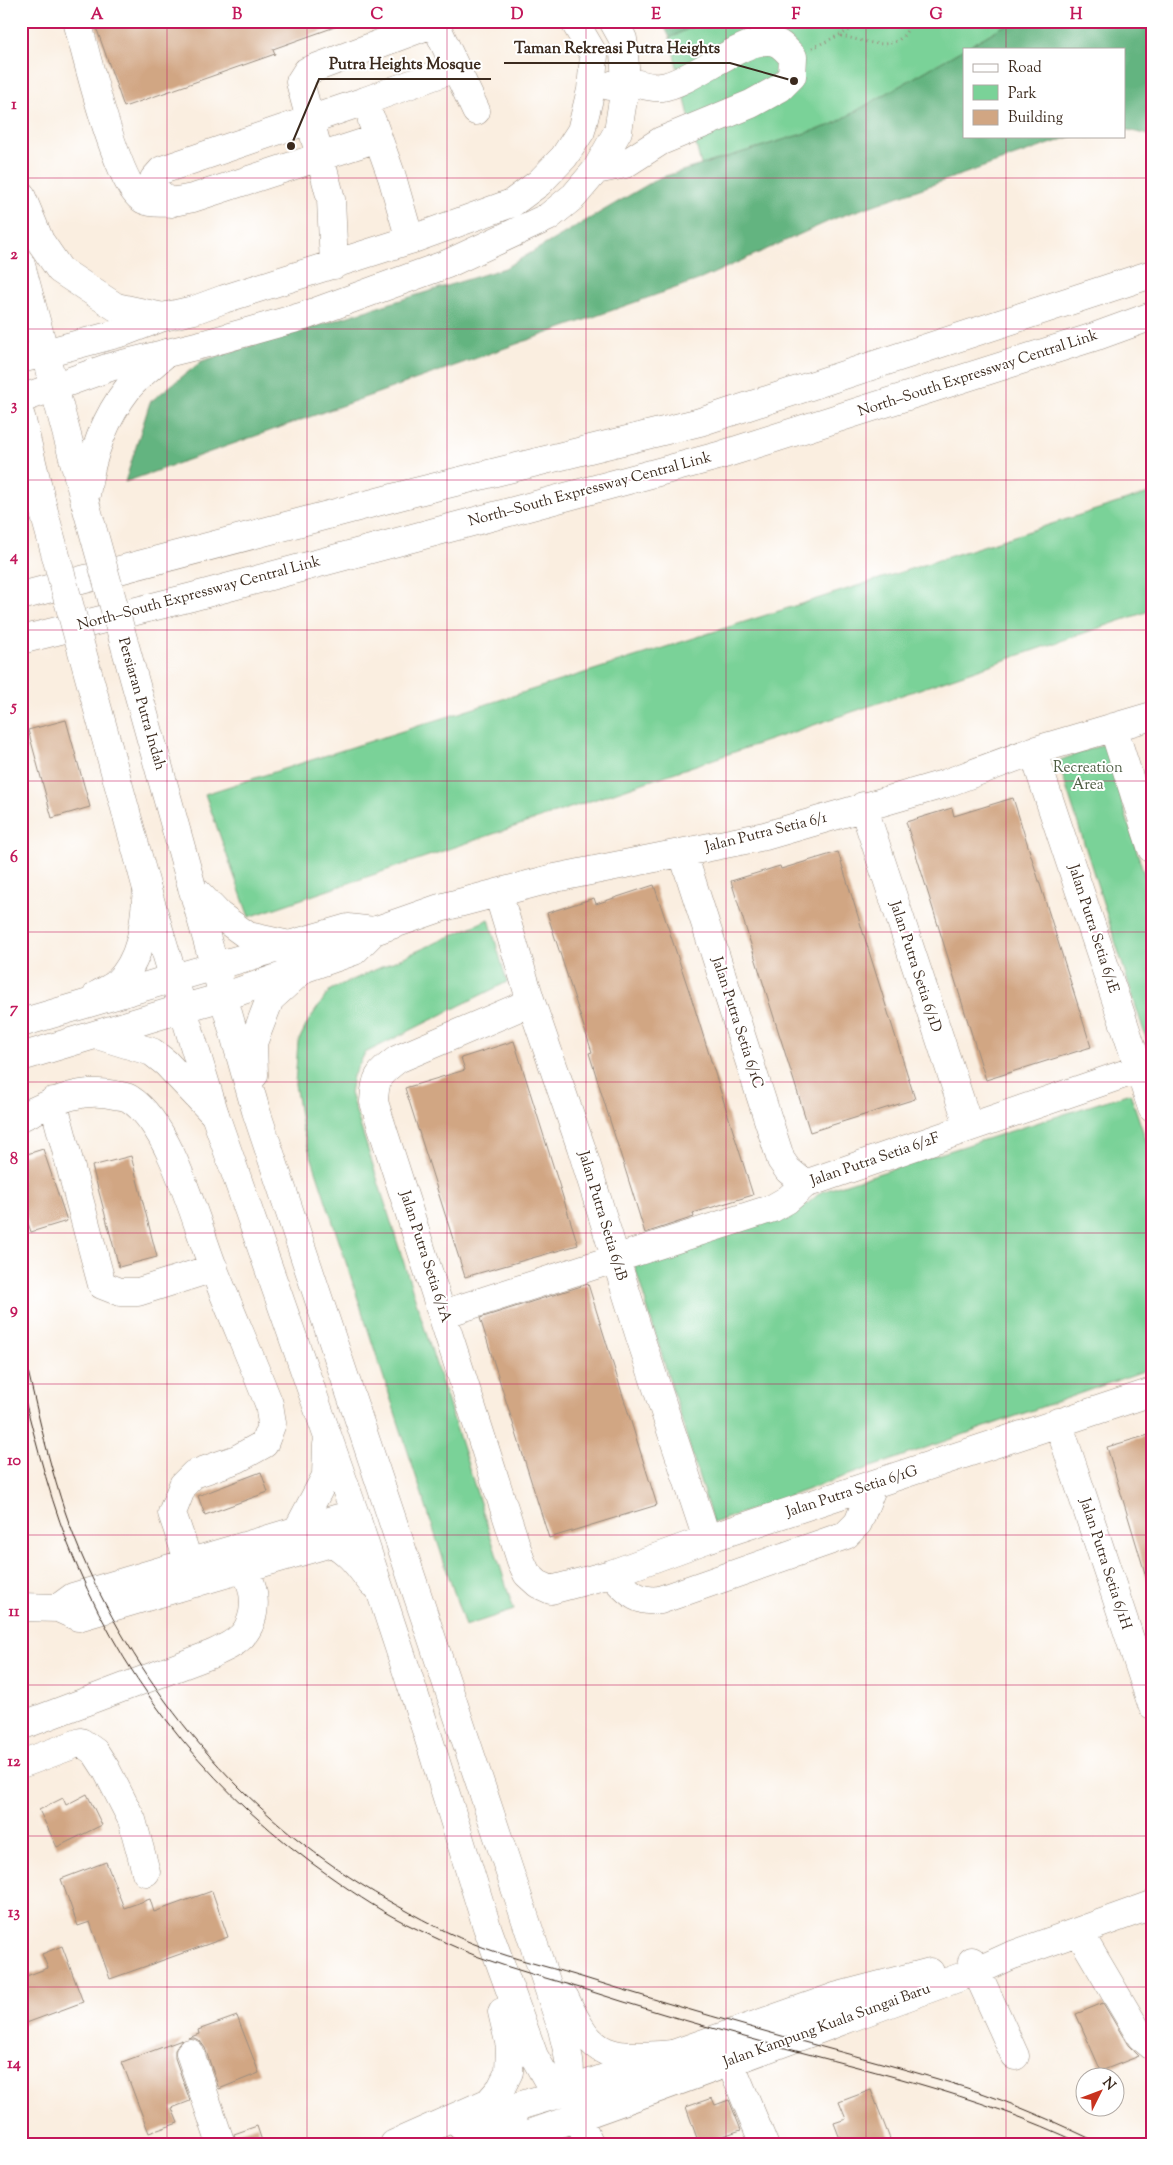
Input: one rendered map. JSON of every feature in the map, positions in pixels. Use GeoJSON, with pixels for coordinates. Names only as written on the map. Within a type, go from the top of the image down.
{"type":"FeatureCollection","features":[{"type":"Feature","properties":{"kind":"main road"},"geometry":{"type":"LineString","coordinates":[[78,21],[113,147],[130,186],[143,200],[171,203],[193,198],[378,138]]}},
{"type":"Feature","properties":{"kind":"main road"},"geometry":{"type":"LineString","coordinates":[[33,356],[124,332],[162,317],[194,310],[410,240],[512,203],[539,183],[564,157],[581,131],[591,90],[594,56],[574,21]]}},
{"type":"Feature","properties":{"kind":"main road"},"geometry":{"type":"LineString","coordinates":[[21,399],[110,367],[304,316],[447,264],[548,217],[574,196],[596,170],[618,131],[626,82],[623,39],[613,21]]}},
{"type":"Feature","properties":{"kind":"main road"},"geometry":{"type":"LineString","coordinates":[[334,265],[331,199],[300,82],[307,71],[432,24],[438,30],[476,111]]}},
{"type":"Feature","properties":{"kind":"main road"},"geometry":{"type":"LineString","coordinates":[[591,90],[626,82],[646,88],[663,87],[685,80],[740,48],[763,40],[778,43],[793,57],[792,76],[780,88],[752,104],[661,142],[624,164],[596,170]]}},
{"type":"Feature","properties":{"kind":"main road"},"geometry":{"type":"LineString","coordinates":[[113,147],[139,167],[162,170],[456,68]]}},
{"type":"Feature","properties":{"kind":"main road"},"geometry":{"type":"LineString","coordinates":[[365,101],[392,177],[410,240]]}},
{"type":"Feature","properties":{"kind":"main road"},"geometry":{"type":"LineString","coordinates":[[162,170],[154,179],[156,191],[171,203]]}},
{"type":"Feature","properties":{"kind":"main road"},"geometry":{"type":"LineString","coordinates":[[21,195],[40,241],[60,270],[116,307],[162,317]]}},
{"type":"Feature","properties":{"kind":"main road","name":"Persiaran Putra Indah"},"geometry":{"type":"LineString","coordinates":[[21,265],[33,356],[54,387],[202,925],[256,1112]]}},
{"type":"Feature","properties":{"kind":"main road"},"geometry":{"type":"LineString","coordinates":[[21,596],[415,492],[700,422],[1152,274]]}},
{"type":"Feature","properties":{"kind":"main road","name":"North–South Expressway Central Link"},"geometry":{"type":"LineString","coordinates":[[21,640],[192,597],[718,456],[1097,336],[1152,316]]}},
{"type":"Feature","properties":{"kind":"main road"},"geometry":{"type":"LineString","coordinates":[[85,502],[88,477],[98,442],[113,411],[130,386],[166,353]]}},
{"type":"Feature","properties":{"kind":"main road"},"geometry":{"type":"LineString","coordinates":[[21,417],[45,516],[146,889],[184,1008],[215,1115],[357,1520],[427,1734],[486,1927],[534,2056],[553,2087],[565,2092],[591,2095],[616,2091],[722,2054],[763,2050]]}},
{"type":"Feature","properties":{"kind":"main road"},"geometry":{"type":"LineString","coordinates":[[21,483],[45,516]]}},
{"type":"Feature","properties":{"kind":"main road","name":"Jalan Putra Setia 6/1"},"geometry":{"type":"LineString","coordinates":[[374,931],[440,908],[550,879],[683,854],[765,836],[944,784],[1034,750],[1152,716]]}},
{"type":"Feature","properties":{"kind":"main road"},"geometry":{"type":"LineString","coordinates":[[1113,727],[1152,848]]}},
{"type":"Feature","properties":{"kind":"main road","name":"Jalan Putra Setia 6/1E"},"geometry":{"type":"LineString","coordinates":[[1034,750],[1152,1108]]}},
{"type":"Feature","properties":{"kind":"main road","name":"Jalan Putra Setia 6/1D"},"geometry":{"type":"LineString","coordinates":[[863,806],[968,1127]]}},
{"type":"Feature","properties":{"kind":"main road","name":"Jalan Putra Setia 6/1C"},"geometry":{"type":"LineString","coordinates":[[683,854],[781,1160],[788,1170],[805,1184]]}},
{"type":"Feature","properties":{"kind":"main road"},"geometry":{"type":"LineString","coordinates":[[192,887],[219,915],[248,936],[289,945]]}},
{"type":"Feature","properties":{"kind":"main road"},"geometry":{"type":"LineString","coordinates":[[78,1005],[116,984],[127,971],[141,941],[144,927],[146,889]]}},
{"type":"Feature","properties":{"kind":"main road","name":"Jalan Putra Setia 6/1B"},"geometry":{"type":"LineString","coordinates":[[498,893],[531,1002],[581,1148],[707,1539]]}},
{"type":"Feature","properties":{"kind":"main road"},"geometry":{"type":"LineString","coordinates":[[21,1023],[348,928],[374,931]]}},
{"type":"Feature","properties":{"kind":"main road"},"geometry":{"type":"LineString","coordinates":[[21,1057],[223,997],[301,971],[354,951],[374,931]]}},
{"type":"Feature","properties":{"kind":"main road"},"geometry":{"type":"LineString","coordinates":[[301,971],[270,999],[253,1043],[256,1112],[562,2029],[571,2073],[565,2092],[548,2110],[471,2144]]}},
{"type":"Feature","properties":{"kind":"main road","name":"Jalan Putra Setia 6/1A"},"geometry":{"type":"LineString","coordinates":[[531,1002],[398,1059],[384,1069],[375,1082],[374,1102],[521,1561],[527,1574],[538,1584],[551,1590]]}},
{"type":"Feature","properties":{"kind":"main road"},"geometry":{"type":"LineString","coordinates":[[97,1035],[152,1052],[166,1062],[215,1115]]}},
{"type":"Feature","properties":{"kind":"main road","name":"Jalan Putra Setia 6/2F"},"geometry":{"type":"LineString","coordinates":[[443,1314],[615,1257],[773,1208],[788,1200],[805,1184],[1139,1069]]}},
{"type":"Feature","properties":{"kind":"main road"},"geometry":{"type":"LineString","coordinates":[[21,1117],[54,1101],[74,1094],[105,1093],[128,1097],[146,1113],[160,1133],[174,1164],[269,1404],[272,1423],[264,1444],[237,1459],[194,1474],[183,1485],[172,1513],[192,1573]]}},
{"type":"Feature","properties":{"kind":"main road"},"geometry":{"type":"LineString","coordinates":[[54,1101],[102,1285],[120,1292],[138,1292],[214,1268]]}},
{"type":"Feature","properties":{"kind":"main road","name":"Jalan Putra Setia 6/1G"},"geometry":{"type":"LineString","coordinates":[[551,1590],[611,1574],[707,1539],[873,1486],[1058,1422],[1152,1392]]}},
{"type":"Feature","properties":{"kind":"main road","name":"Jalan Putra Setia 6/1H"},"geometry":{"type":"LineString","coordinates":[[1058,1422],[1152,1705]]}},
{"type":"Feature","properties":{"kind":"main road"},"geometry":{"type":"LineString","coordinates":[[298,1529],[326,1476],[327,1436]]}},
{"type":"Feature","properties":{"kind":"main road"},"geometry":{"type":"LineString","coordinates":[[21,1607],[58,1608],[73,1597],[192,1573],[243,1569],[348,1538],[377,1472]]}},
{"type":"Feature","properties":{"kind":"main road"},"geometry":{"type":"LineString","coordinates":[[611,1574],[634,1596],[646,1602],[660,1600],[846,1535],[858,1523],[873,1486]]}},
{"type":"Feature","properties":{"kind":"main road"},"geometry":{"type":"LineString","coordinates":[[192,1573],[221,1553],[339,1518],[357,1520],[382,1532],[404,1551]]}},
{"type":"Feature","properties":{"kind":"main road"},"geometry":{"type":"LineString","coordinates":[[332,1543],[342,1548],[355,1561],[383,1599]]}},
{"type":"Feature","properties":{"kind":"main road"},"geometry":{"type":"LineString","coordinates":[[21,1726],[212,1654],[231,1645],[243,1634],[252,1614],[254,1590],[243,1569],[221,1553]]}},
{"type":"Feature","properties":{"kind":"main road"},"geometry":{"type":"LineString","coordinates":[[21,1764],[81,1742],[94,1752],[132,1820],[146,1872]]}},
{"type":"Feature","properties":{"kind":"main road"},"geometry":{"type":"LineString","coordinates":[[521,1904],[577,2024],[589,2040],[603,2051],[632,2057],[673,2054]]}},
{"type":"Feature","properties":{"kind":"main road","name":"Jalan Kampung Kuala Sungai Baru"},"geometry":{"type":"LineString","coordinates":[[500,2144],[578,2118],[763,2050],[975,1966],[1010,1956],[1152,1905]]}},
{"type":"Feature","properties":{"kind":"main road"},"geometry":{"type":"LineString","coordinates":[[394,2144],[489,2102],[501,2088],[509,2072],[510,2046],[486,1927]]}},
{"type":"Feature","properties":{"kind":"main road"},"geometry":{"type":"LineString","coordinates":[[1079,1932],[1141,2037],[1152,2046]]}},
{"type":"Feature","properties":{"kind":"main road"},"geometry":{"type":"LineString","coordinates":[[409,2144],[565,2092],[838,1996],[975,1966],[1015,2056]]}},
{"type":"Feature","properties":{"kind":"main road"},"geometry":{"type":"LineString","coordinates":[[190,2052],[221,2144]]}},
{"type":"Feature","properties":{"kind":"main road"},"geometry":{"type":"LineString","coordinates":[[730,2062],[764,2144]]}},
{"type":"Feature","properties":{"kind":"main road"},"geometry":{"type":"LineString","coordinates":[[578,2118],[590,2144]]}},
{"type":"Feature","properties":{"kind":"path"},"geometry":{"type":"LineString","coordinates":[[793,57],[841,36],[869,21]]}},
{"type":"Feature","properties":{"kind":"path"},"geometry":{"type":"LineString","coordinates":[[841,36],[887,45],[900,41],[908,31],[911,21]]}},
{"type":"Feature","properties":{"kind":"path"},"geometry":{"type":"LineString","coordinates":[[922,21],[927,23],[937,21]]}},
{"type":"Feature","properties":{"kind":"green space"},"geometry":{"type":"Polygon","coordinates":[[[662,21],[703,21],[670,38],[662,21]]]}},
{"type":"Feature","properties":{"kind":"green space"},"geometry":{"type":"Polygon","coordinates":[[[703,21],[1026,21],[1002,27],[832,125],[701,165],[670,38],[703,21]]]}},
{"type":"Feature","properties":{"kind":"green space"},"geometry":{"type":"Polygon","coordinates":[[[1026,21],[1152,21],[1152,136],[1126,130],[1126,48],[966,48],[1002,27],[1026,21]]]}},
{"type":"Feature","properties":{"kind":"green space"},"geometry":{"type":"Polygon","coordinates":[[[963,49],[963,138],[1067,138],[836,218],[701,279],[125,482],[150,402],[202,361],[505,268],[659,178],[832,125],[963,49]]]}},
{"type":"Feature","properties":{"kind":"green space"},"geometry":{"type":"Polygon","coordinates":[[[1152,492],[1152,610],[249,917],[205,794],[1152,492]]]}},
{"type":"Feature","properties":{"kind":"green space","name":"Recreation Area"},"geometry":{"type":"Polygon","coordinates":[[[1104,744],[1152,900],[1152,1057],[1058,761],[1104,744]]]}},
{"type":"Feature","properties":{"kind":"green space"},"geometry":{"type":"Polygon","coordinates":[[[489,919],[507,982],[365,1053],[353,1076],[350,1093],[514,1610],[465,1626],[302,1128],[295,1084],[298,1042],[309,1020],[330,990],[489,919]]]}},
{"type":"Feature","properties":{"kind":"green space"},"geometry":{"type":"Polygon","coordinates":[[[1130,1093],[1152,1158],[1152,1368],[713,1523],[634,1264],[800,1210],[821,1192],[1130,1093]]]}},
{"type":"Feature","properties":{"kind":"building"},"geometry":{"type":"Polygon","coordinates":[[[94,21],[345,21],[346,23],[273,49],[275,54],[124,107],[94,21]]]}},
{"type":"Feature","properties":{"kind":"building"},"geometry":{"type":"Polygon","coordinates":[[[66,720],[90,807],[52,818],[28,730],[66,720]]]}},
{"type":"Feature","properties":{"kind":"building"},"geometry":{"type":"Polygon","coordinates":[[[1013,798],[1091,1047],[986,1080],[906,822],[952,808],[954,816],[1013,798]]]}},
{"type":"Feature","properties":{"kind":"building"},"geometry":{"type":"Polygon","coordinates":[[[838,852],[915,1099],[810,1132],[731,881],[780,866],[781,869],[838,852]]]}},
{"type":"Feature","properties":{"kind":"building"},"geometry":{"type":"Polygon","coordinates":[[[654,885],[753,1195],[693,1213],[694,1217],[645,1233],[589,1053],[592,1052],[547,913],[594,898],[596,904],[654,885]]]}},
{"type":"Feature","properties":{"kind":"building"},"geometry":{"type":"Polygon","coordinates":[[[514,1041],[578,1245],[465,1277],[405,1088],[465,1070],[461,1058],[514,1041]]]}},
{"type":"Feature","properties":{"kind":"building"},"geometry":{"type":"Polygon","coordinates":[[[43,1149],[67,1221],[31,1232],[21,1202],[21,1156],[43,1149]]]}},
{"type":"Feature","properties":{"kind":"building"},"geometry":{"type":"Polygon","coordinates":[[[131,1156],[157,1257],[119,1267],[92,1166],[131,1156]]]}},
{"type":"Feature","properties":{"kind":"building"},"geometry":{"type":"Polygon","coordinates":[[[588,1284],[657,1505],[549,1538],[480,1318],[588,1284]]]}},
{"type":"Feature","properties":{"kind":"building"},"geometry":{"type":"Polygon","coordinates":[[[1152,1434],[1152,1583],[1148,1583],[1107,1447],[1152,1434]]]}},
{"type":"Feature","properties":{"kind":"building"},"geometry":{"type":"Polygon","coordinates":[[[261,1472],[268,1492],[205,1515],[198,1496],[261,1472]]]}},
{"type":"Feature","properties":{"kind":"building"},"geometry":{"type":"Polygon","coordinates":[[[87,1794],[102,1825],[57,1847],[39,1810],[63,1798],[66,1805],[87,1794]]]}},
{"type":"Feature","properties":{"kind":"building"},"geometry":{"type":"Polygon","coordinates":[[[106,1862],[124,1908],[150,1899],[154,1912],[212,1891],[228,1937],[110,1979],[90,1922],[78,1926],[61,1879],[106,1862]]]}},
{"type":"Feature","properties":{"kind":"building"},"geometry":{"type":"Polygon","coordinates":[[[62,1946],[83,2002],[21,2025],[21,1978],[48,1968],[42,1954],[62,1946]]]}},
{"type":"Feature","properties":{"kind":"building"},"geometry":{"type":"Polygon","coordinates":[[[1103,2003],[1128,2045],[1139,2056],[1109,2068],[1100,2068],[1076,2014],[1103,2003]]]}},
{"type":"Feature","properties":{"kind":"building"},"geometry":{"type":"Polygon","coordinates":[[[237,2016],[259,2073],[219,2089],[205,2048],[200,2041],[188,2038],[199,2034],[198,2030],[237,2016]]]}},
{"type":"Feature","properties":{"kind":"building"},"geometry":{"type":"Polygon","coordinates":[[[182,2040],[175,2050],[175,2058],[190,2101],[172,2108],[178,2123],[149,2133],[122,2062],[182,2040]]]}},
{"type":"Feature","properties":{"kind":"building"},"geometry":{"type":"Polygon","coordinates":[[[871,2090],[892,2144],[842,2144],[834,2123],[846,2119],[839,2102],[871,2090]]]}},
{"type":"Feature","properties":{"kind":"building"},"geometry":{"type":"Polygon","coordinates":[[[712,2098],[715,2105],[729,2100],[741,2130],[699,2144],[686,2107],[712,2098]]]}},
{"type":"Feature","properties":{"kind":"building"},"geometry":{"type":"Polygon","coordinates":[[[257,2126],[263,2144],[236,2144],[234,2134],[257,2126]]]}},
{"type":"Feature","properties":{"kind":"tram line"},"geometry":{"type":"LineString","coordinates":[[21,1341],[48,1455],[65,1511],[86,1565],[112,1617],[141,1666],[174,1712],[210,1756],[249,1797],[292,1835],[338,1869],[387,1900],[460,1938],[485,1948],[711,2016],[967,2088],[1035,2114],[1101,2144]]}},
{"type":"Feature","properties":{"kind":"tram line"},"geometry":{"type":"LineString","coordinates":[[21,1385],[46,1477],[68,1544],[99,1613],[124,1657],[152,1700],[182,1740],[216,1778],[290,1846],[331,1877],[404,1923],[479,1957],[685,2020],[960,2096],[1042,2126],[1082,2144]]}},
{"type":"Feature","properties":{"kind":"place","name":"Taman Rekreasi Putra Heights"},"geometry":{"type":"Point","coordinates":[794,81]}},
{"type":"Feature","properties":{"kind":"place","name":"Putra Heights Mosque"},"geometry":{"type":"Point","coordinates":[291,146]}}]}
